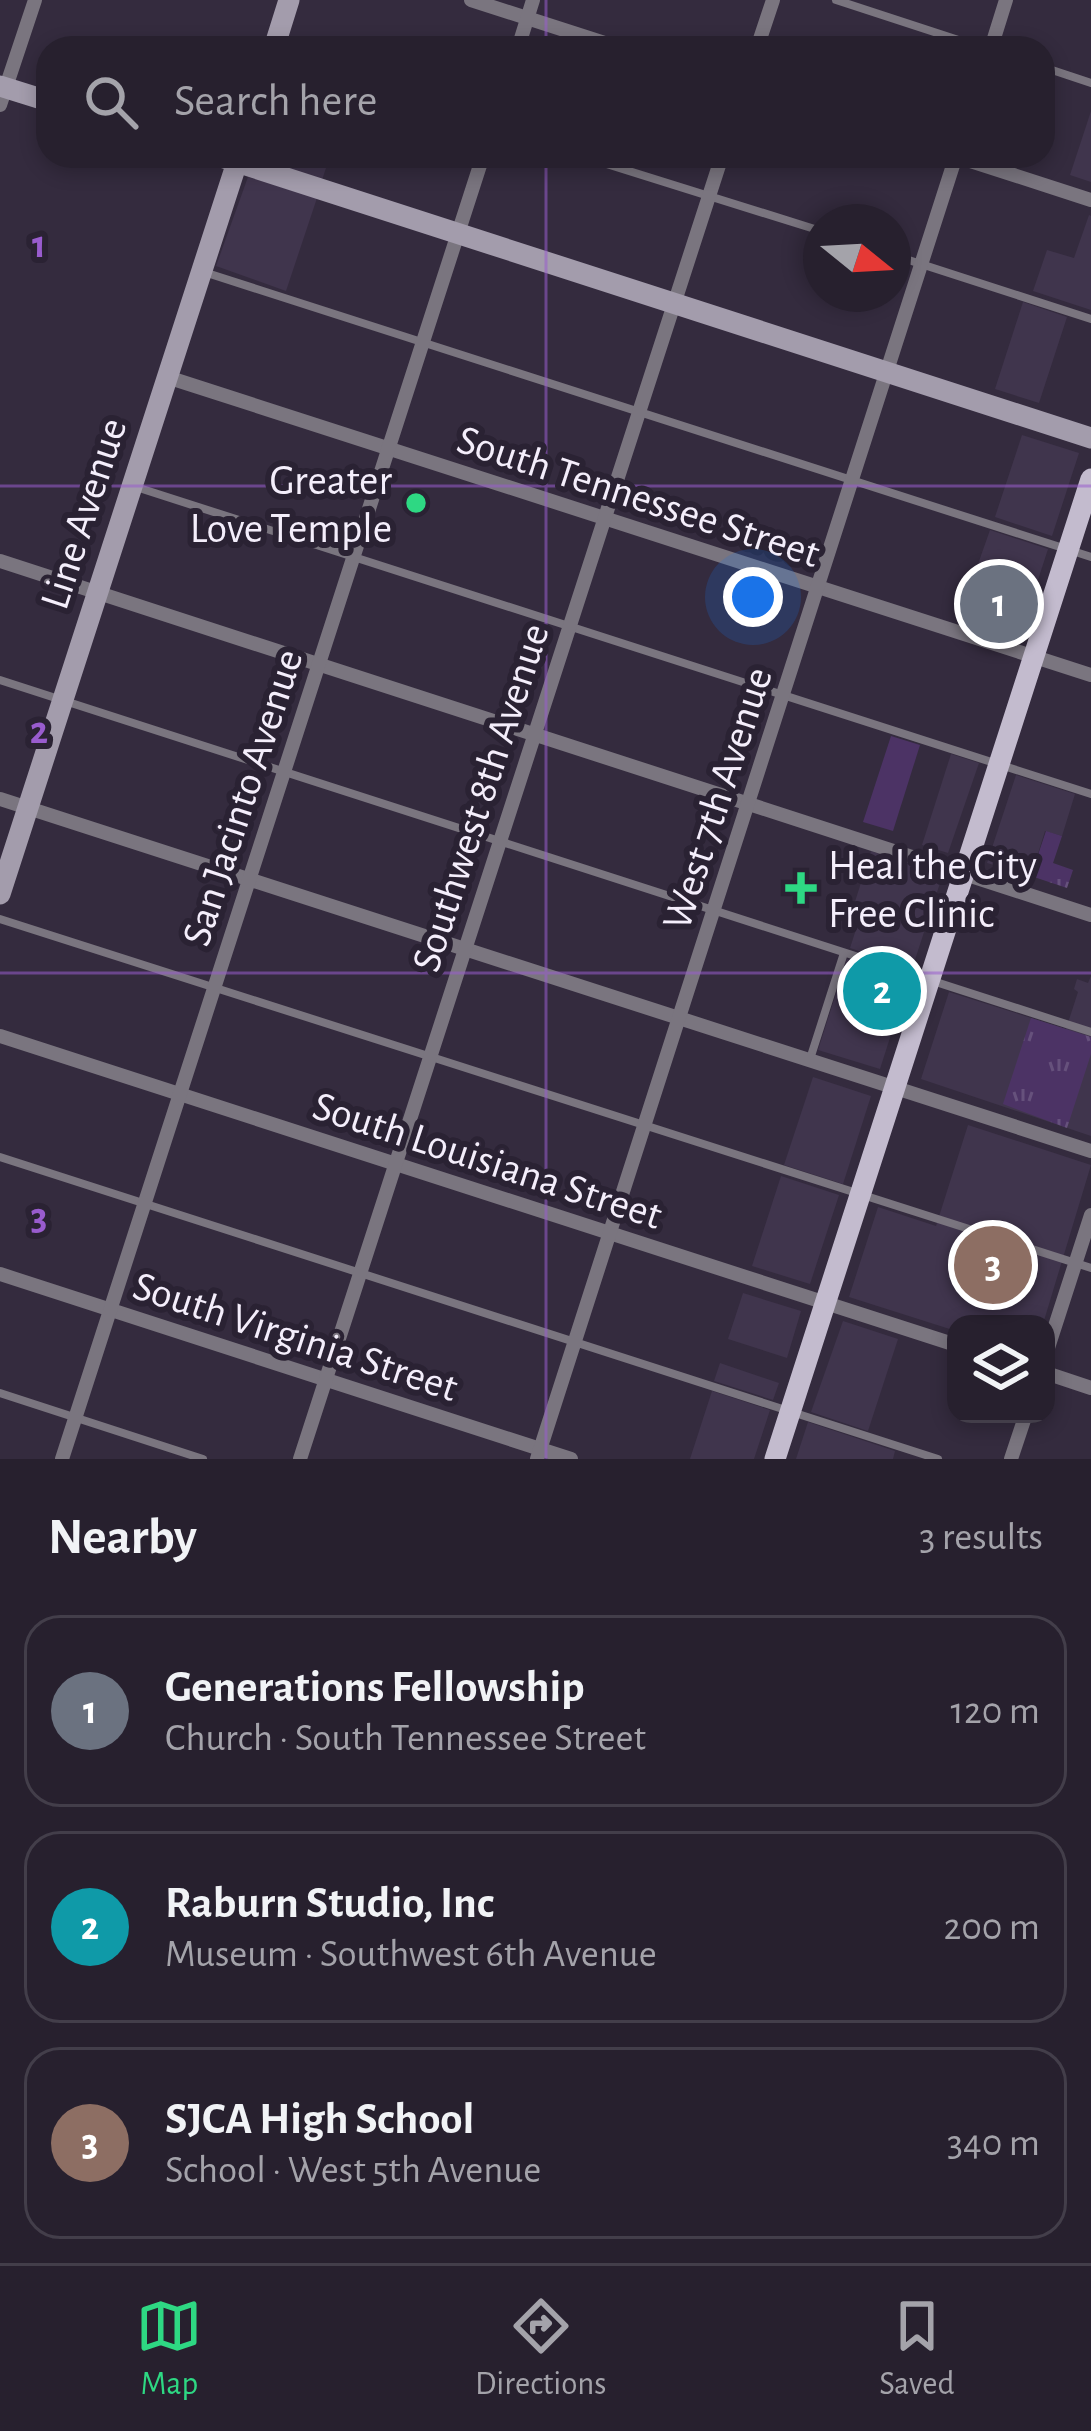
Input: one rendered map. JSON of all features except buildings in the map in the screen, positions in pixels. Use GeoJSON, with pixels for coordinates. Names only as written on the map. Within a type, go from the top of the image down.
{"type":"FeatureCollection","features":[{"type":"Feature","properties":{"kind":"main road"},"geometry":{"type":"LineString","coordinates":[[775,1459],[1091,478]]}},
{"type":"Feature","properties":{"kind":"street"},"geometry":{"type":"LineString","coordinates":[[35,0],[2,93],[36,99]]}},
{"type":"Feature","properties":{"kind":"street"},"geometry":{"type":"LineString","coordinates":[[278,36],[290,0]]}},
{"type":"Feature","properties":{"kind":"street"},"geometry":{"type":"LineString","coordinates":[[471,0],[583,36]]}},
{"type":"Feature","properties":{"kind":"street"},"geometry":{"type":"LineString","coordinates":[[522,36],[533,0]]}},
{"type":"Feature","properties":{"kind":"street"},"geometry":{"type":"LineString","coordinates":[[761,36],[772,0]]}},
{"type":"Feature","properties":{"kind":"street"},"geometry":{"type":"LineString","coordinates":[[992,36],[1006,0]]}},
{"type":"Feature","properties":{"kind":"street","name":"Line Avenue"},"geometry":{"type":"LineString","coordinates":[[0,894],[202,272],[228,168]]}},
{"type":"Feature","properties":{"kind":"street"},"geometry":{"type":"LineString","coordinates":[[261,168],[1091,438]]}},
{"type":"Feature","properties":{"kind":"street","name":"San Jacinto Avenue"},"geometry":{"type":"LineString","coordinates":[[62,1459],[479,168]]}},
{"type":"Feature","properties":{"kind":"street","name":"Southwest 8th Avenue"},"geometry":{"type":"LineString","coordinates":[[300,1459],[718,168]]}},
{"type":"Feature","properties":{"kind":"street","name":"West 7th Avenue"},"geometry":{"type":"LineString","coordinates":[[539,1454],[952,168]]}},
{"type":"Feature","properties":{"kind":"street"},"geometry":{"type":"LineString","coordinates":[[993,168],[1091,200]]}},
{"type":"Feature","properties":{"kind":"street","name":"South Tennessee Street"},"geometry":{"type":"LineString","coordinates":[[167,377],[1091,675]]}},
{"type":"Feature","properties":{"kind":"street"},"geometry":{"type":"LineString","coordinates":[[0,561],[1091,915]]}},
{"type":"Feature","properties":{"kind":"street"},"geometry":{"type":"LineString","coordinates":[[0,799],[1091,1151]]}},
{"type":"Feature","properties":{"kind":"street","name":"South Louisiana Street"},"geometry":{"type":"LineString","coordinates":[[0,1036],[947,1342]]}},
{"type":"Feature","properties":{"kind":"street"},"geometry":{"type":"LineString","coordinates":[[1055,1326],[1091,1216]]}},
{"type":"Feature","properties":{"kind":"street","name":"South Virginia Street"},"geometry":{"type":"LineString","coordinates":[[0,1274],[539,1454],[571,1459]]}},
{"type":"Feature","properties":{"kind":"street"},"geometry":{"type":"LineString","coordinates":[[1055,1376],[1091,1388]]}},
{"type":"Feature","properties":{"kind":"street"},"geometry":{"type":"LineString","coordinates":[[1011,1459],[1023,1423]]}},
{"type":"Feature","properties":{"kind":"lane"},"geometry":{"type":"LineString","coordinates":[[836,0],[949,36]]}},
{"type":"Feature","properties":{"kind":"lane"},"geometry":{"type":"LineString","coordinates":[[1055,72],[1091,83]]}},
{"type":"Feature","properties":{"kind":"lane"},"geometry":{"type":"LineString","coordinates":[[621,168],[803,225]]}},
{"type":"Feature","properties":{"kind":"lane"},"geometry":{"type":"LineString","coordinates":[[911,261],[1091,319]]}},
{"type":"Feature","properties":{"kind":"lane"},"geometry":{"type":"LineString","coordinates":[[202,272],[1091,557]]}},
{"type":"Feature","properties":{"kind":"lane"},"geometry":{"type":"LineString","coordinates":[[132,486],[1091,794]]}},
{"type":"Feature","properties":{"kind":"lane"},"geometry":{"type":"LineString","coordinates":[[0,680],[1091,1032]]}},
{"type":"Feature","properties":{"kind":"lane"},"geometry":{"type":"LineString","coordinates":[[0,919],[1091,1268]]}},
{"type":"Feature","properties":{"kind":"lane"},"geometry":{"type":"LineString","coordinates":[[810,1060],[844,952]]}},
{"type":"Feature","properties":{"kind":"lane"},"geometry":{"type":"LineString","coordinates":[[0,1157],[938,1459]]}},
{"type":"Feature","properties":{"kind":"lane"},"geometry":{"type":"LineString","coordinates":[[0,1394],[203,1459]]}},
{"type":"Feature","properties":{"kind":"shaded area"},"geometry":{"type":"Polygon","coordinates":[[[1091,111],[1091,182],[1070,175],[1091,111]]]}},
{"type":"Feature","properties":{"kind":"shaded area"},"geometry":{"type":"Polygon","coordinates":[[[288,168],[326,168],[322,180],[288,168]]]}},
{"type":"Feature","properties":{"kind":"shaded area"},"geometry":{"type":"Polygon","coordinates":[[[248,177],[317,198],[286,291],[216,266],[248,177]]]}},
{"type":"Feature","properties":{"kind":"shaded area"},"geometry":{"type":"Polygon","coordinates":[[[1089,215],[1091,310],[1033,291],[1047,250],[1074,258],[1089,215]]]}},
{"type":"Feature","properties":{"kind":"shaded area"},"geometry":{"type":"Polygon","coordinates":[[[1023,302],[1067,317],[1039,403],[995,389],[1023,302]]]}},
{"type":"Feature","properties":{"kind":"shaded area"},"geometry":{"type":"Polygon","coordinates":[[[1022,435],[1079,453],[1052,536],[995,517],[1022,435]]]}},
{"type":"Feature","properties":{"kind":"shaded area"},"geometry":{"type":"Polygon","coordinates":[[[990,530],[1048,549],[1036,586],[977,567],[990,530]]]}},
{"type":"Feature","properties":{"kind":"shaded area"},"geometry":{"type":"Polygon","coordinates":[[[951,754],[979,763],[948,853],[922,845],[951,754]]]}},
{"type":"Feature","properties":{"kind":"shaded area"},"geometry":{"type":"Polygon","coordinates":[[[1016,775],[1075,794],[1062,836],[1045,831],[1031,876],[987,863],[1016,775]]]}},
{"type":"Feature","properties":{"kind":"shaded area"},"geometry":{"type":"Polygon","coordinates":[[[871,851],[939,874],[912,969],[850,948],[862,911],[853,908],[871,851]]]}},
{"type":"Feature","properties":{"kind":"shaded area"},"geometry":{"type":"Polygon","coordinates":[[[847,959],[909,978],[880,1069],[818,1050],[847,959]]]}},
{"type":"Feature","properties":{"kind":"shaded area"},"geometry":{"type":"Polygon","coordinates":[[[1091,976],[1091,1136],[921,1079],[949,992],[1066,1029],[1078,992],[1074,989],[1077,979],[1088,983],[1091,976]]]}},
{"type":"Feature","properties":{"kind":"shaded area"},"geometry":{"type":"Polygon","coordinates":[[[813,1077],[871,1096],[843,1184],[784,1165],[813,1077]]]}},
{"type":"Feature","properties":{"kind":"shaded area"},"geometry":{"type":"Polygon","coordinates":[[[968,1125],[1091,1165],[1046,1315],[947,1315],[947,1328],[849,1297],[878,1207],[936,1226],[968,1125]]]}},
{"type":"Feature","properties":{"kind":"shaded area"},"geometry":{"type":"Polygon","coordinates":[[[781,1176],[839,1195],[810,1284],[752,1266],[781,1176]]]}},
{"type":"Feature","properties":{"kind":"shaded area"},"geometry":{"type":"Polygon","coordinates":[[[743,1293],[801,1311],[787,1358],[728,1339],[743,1293]]]}},
{"type":"Feature","properties":{"kind":"shaded area"},"geometry":{"type":"Polygon","coordinates":[[[843,1321],[898,1339],[868,1431],[811,1412],[843,1321]]]}},
{"type":"Feature","properties":{"kind":"shaded area"},"geometry":{"type":"Polygon","coordinates":[[[720,1363],[779,1383],[773,1400],[714,1381],[720,1363]]]}},
{"type":"Feature","properties":{"kind":"shaded area"},"geometry":{"type":"Polygon","coordinates":[[[712,1391],[770,1410],[754,1459],[690,1459],[712,1391]]]}},
{"type":"Feature","properties":{"kind":"shaded area"},"geometry":{"type":"Polygon","coordinates":[[[808,1422],[895,1451],[893,1459],[796,1459],[808,1422]]]}},
{"type":"Feature","properties":{"kind":"green space"},"geometry":{"type":"Polygon","coordinates":[[[891,736],[920,745],[893,831],[863,822],[891,736]]]}},
{"type":"Feature","properties":{"kind":"green space"},"geometry":{"type":"Polygon","coordinates":[[[1046,831],[1062,836],[1053,863],[1073,870],[1067,888],[1031,876],[1046,831]]]}},
{"type":"Feature","properties":{"kind":"green space"},"geometry":{"type":"Polygon","coordinates":[[[1031,1018],[1091,1037],[1091,1054],[1067,1128],[1003,1104],[1031,1018]]]}},
{"type":"Feature","properties":{"kind":"place","name":"Greater Love Temple"},"geometry":{"type":"Point","coordinates":[416,503]}},
{"type":"Feature","properties":{"kind":"place","name":"Generations Fellowship"},"geometry":{"type":"Point","coordinates":[999,604]}},
{"type":"Feature","properties":{"kind":"place","name":"Heal the City Free Clinic"},"geometry":{"type":"Point","coordinates":[801,888]}},
{"type":"Feature","properties":{"kind":"place","name":"Raburn Studio, Inc"},"geometry":{"type":"Point","coordinates":[882,991]}},
{"type":"Feature","properties":{"kind":"place","name":"SJCA High School"},"geometry":{"type":"Point","coordinates":[993,1265]}}]}
